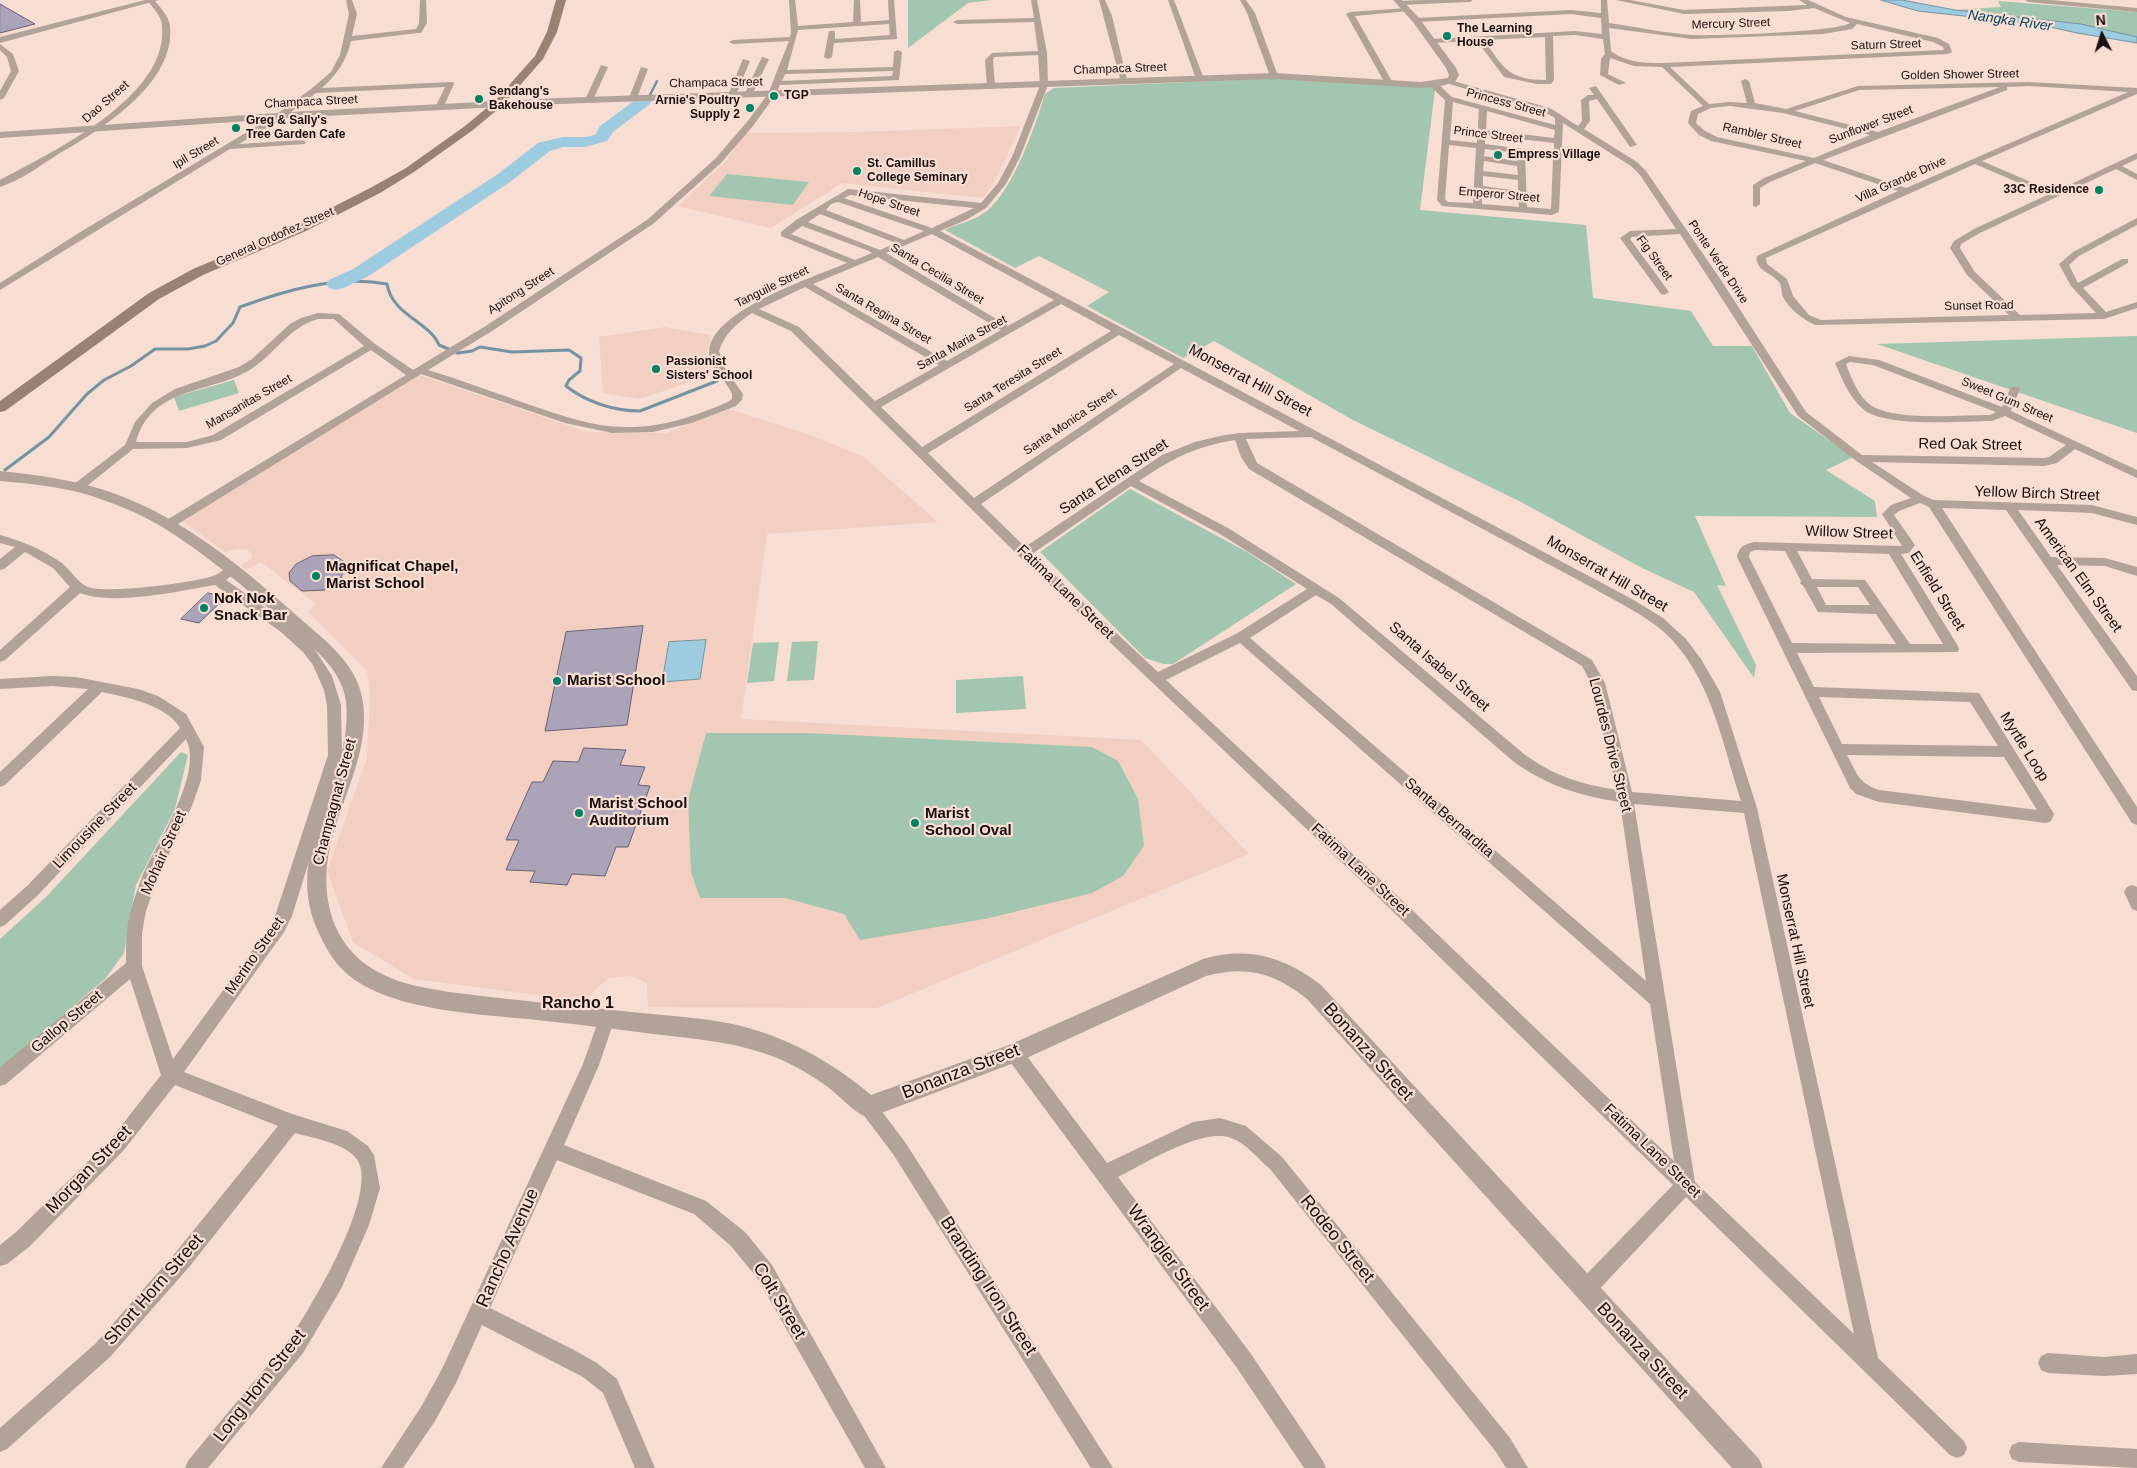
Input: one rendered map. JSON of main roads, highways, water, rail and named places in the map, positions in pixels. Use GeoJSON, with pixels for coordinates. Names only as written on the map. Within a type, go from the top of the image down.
{"type":"FeatureCollection","features":[{"type":"Feature","properties":{"kind":"main road","name":"General Ordoñez Street"},"geometry":{"type":"LineString","coordinates":[[0,408],[154,296],[198,272],[302,228],[384,185],[440,149],[499,103],[539,57],[552,32],[561,0]]}},
{"type":"Feature","properties":{"kind":"water","name":"Nangka River"},"geometry":{"type":"Polygon","coordinates":[[[1881,0],[1902,0],[1955,10],[2081,24],[2137,37],[2137,43],[2037,24],[1918,11],[1881,0]]]}},
{"type":"Feature","properties":{"kind":"water"},"geometry":{"type":"Polygon","coordinates":[[[706,640],[700,679],[662,682],[669,642],[706,640]]]}},
{"type":"Feature","properties":{"kind":"waterway"},"geometry":{"type":"LineString","coordinates":[[650,95],[657,81]]}},
{"type":"Feature","properties":{"kind":"waterway"},"geometry":{"type":"LineString","coordinates":[[336,284],[360,273],[388,255],[504,178],[544,147],[563,142],[585,142],[601,138],[606,129],[644,101]]}},
{"type":"Feature","properties":{"kind":"waterway"},"geometry":{"type":"LineString","coordinates":[[5,470],[49,437],[87,394],[104,380],[131,366],[155,349],[188,349],[205,346],[216,341],[233,323],[240,307],[275,295],[331,283],[350,281],[387,284],[390,295],[403,311],[428,330],[439,345],[458,353],[472,351],[480,347],[512,352],[569,350],[581,358],[580,371],[569,380],[566,386],[582,397],[610,407],[640,411],[717,381]]}},
{"type":"Feature","properties":{"kind":"place","name":"The Learning House"},"geometry":{"type":"Point","coordinates":[1447,36]}},
{"type":"Feature","properties":{"kind":"place","name":"TGP"},"geometry":{"type":"Point","coordinates":[774,96]}},
{"type":"Feature","properties":{"kind":"place","name":"Sendang's Bakehouse"},"geometry":{"type":"Point","coordinates":[479,99]}},
{"type":"Feature","properties":{"kind":"place","name":"Arnie's Poultry Supply 2"},"geometry":{"type":"Point","coordinates":[750,108]}},
{"type":"Feature","properties":{"kind":"place","name":"Greg & Sally's Tree Garden Cafe"},"geometry":{"type":"Point","coordinates":[236,128]}},
{"type":"Feature","properties":{"kind":"place","name":"Empress Village"},"geometry":{"type":"Point","coordinates":[1498,155]}},
{"type":"Feature","properties":{"kind":"place","name":"St. Camillus College Seminary"},"geometry":{"type":"Point","coordinates":[857,171]}},
{"type":"Feature","properties":{"kind":"place","name":"33C Residence"},"geometry":{"type":"Point","coordinates":[2099,190]}},
{"type":"Feature","properties":{"kind":"place","name":"Passionist Sisters' School"},"geometry":{"type":"Point","coordinates":[656,369]}},
{"type":"Feature","properties":{"kind":"place","name":"Magnificat Chapel, Marist School"},"geometry":{"type":"Point","coordinates":[316,576]}},
{"type":"Feature","properties":{"kind":"place","name":"Nok Nok Snack Bar"},"geometry":{"type":"Point","coordinates":[204,608]}},
{"type":"Feature","properties":{"kind":"place","name":"Marist School"},"geometry":{"type":"Point","coordinates":[557,681]}},
{"type":"Feature","properties":{"kind":"place","name":"Marist School Auditorium"},"geometry":{"type":"Point","coordinates":[579,813]}},
{"type":"Feature","properties":{"kind":"place","name":"Marist School Oval"},"geometry":{"type":"Point","coordinates":[915,823]}},
{"type":"Feature","properties":{"kind":"district","name":"Rancho 1"},"geometry":{"type":"Point","coordinates":[578,1004]}}]}
